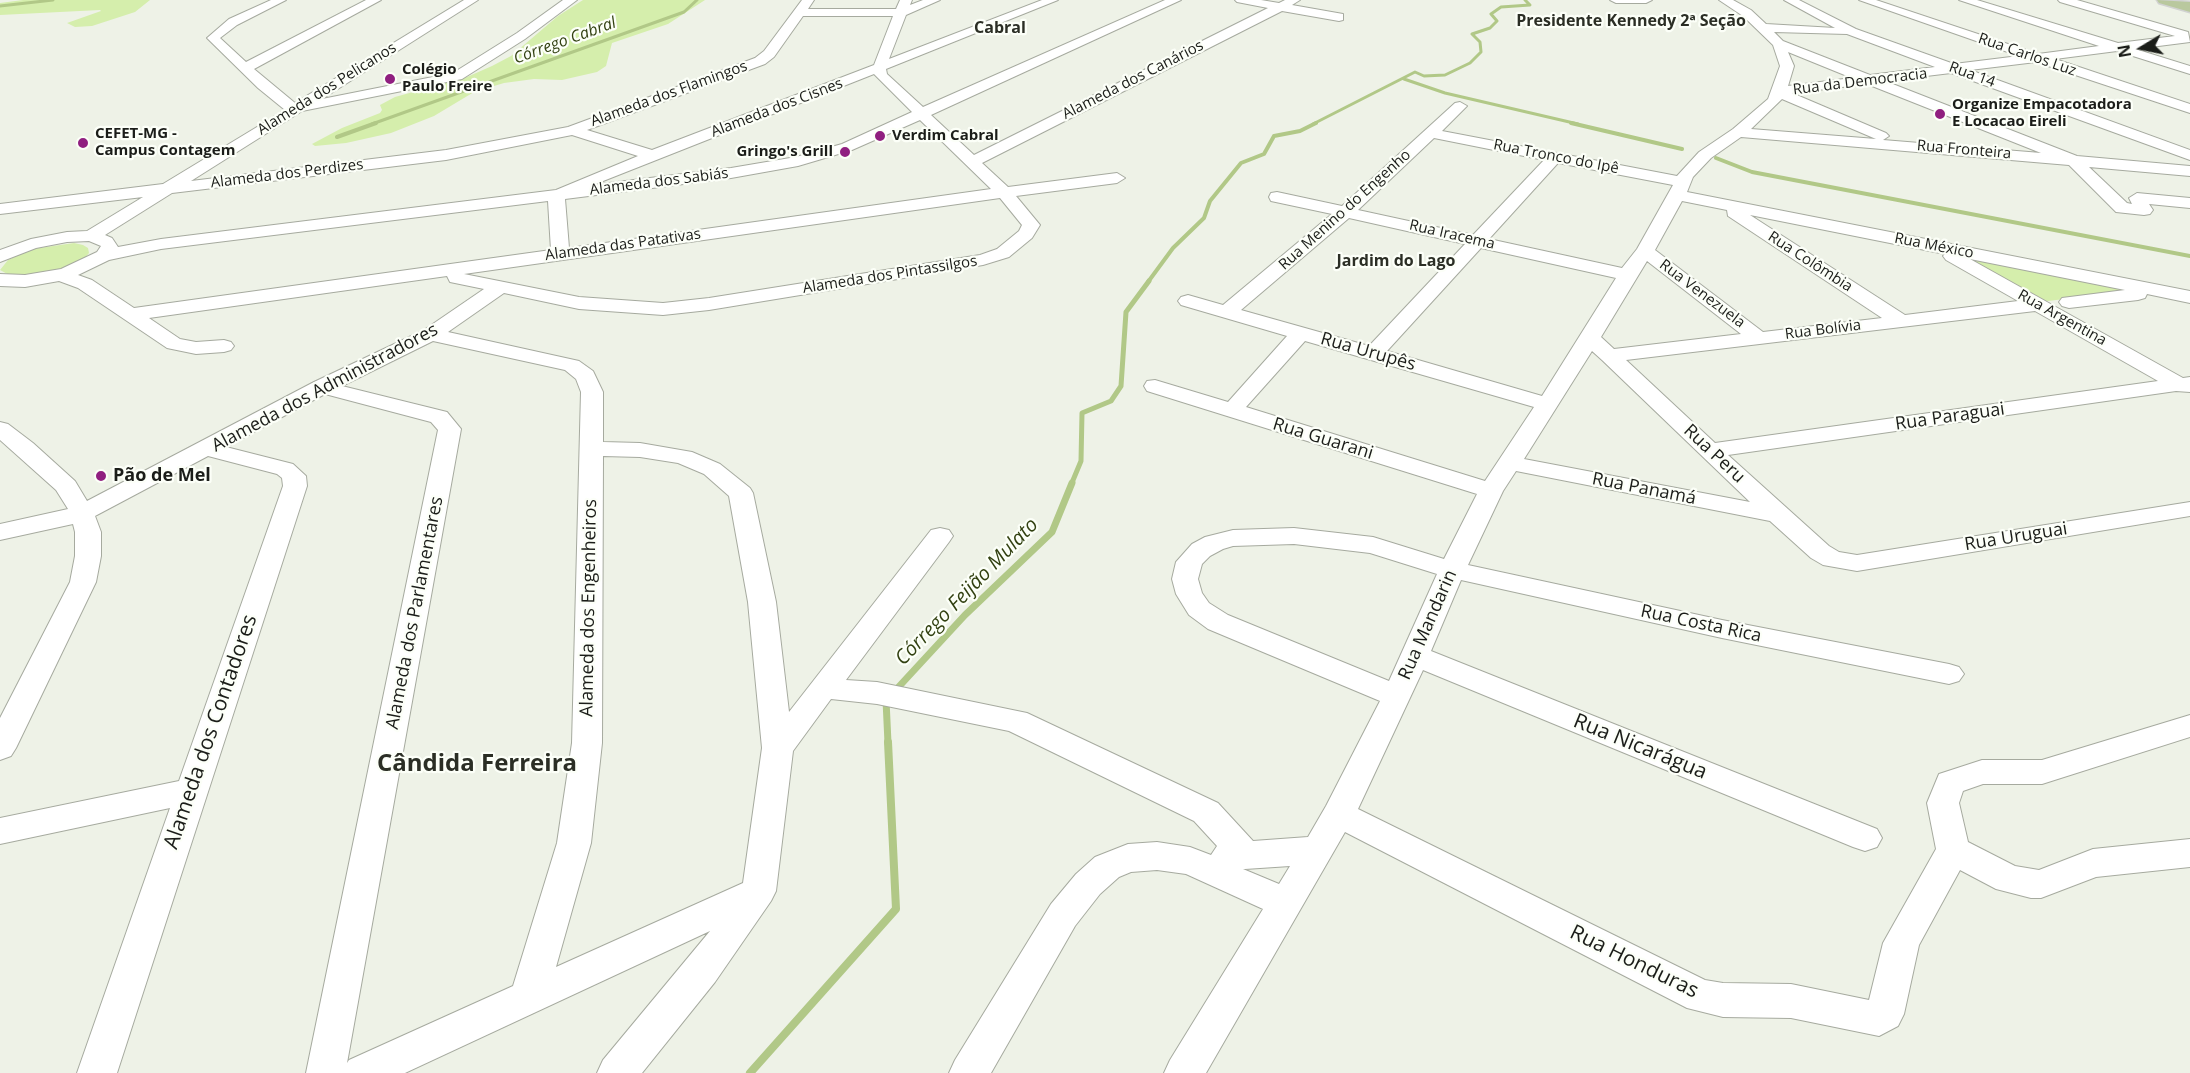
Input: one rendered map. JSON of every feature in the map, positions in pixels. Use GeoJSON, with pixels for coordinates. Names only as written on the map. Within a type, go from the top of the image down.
{"type":"FeatureCollection","features":[{"type":"Feature","properties":{"kind":"main road"},"geometry":{"type":"LineString","coordinates":[[2164,0],[2190,7]]}},
{"type":"Feature","properties":{"kind":"street"},"geometry":{"type":"LineString","coordinates":[[280,0],[233,22],[213,38],[293,110],[457,75],[521,36],[571,0]]}},
{"type":"Feature","properties":{"kind":"street"},"geometry":{"type":"LineString","coordinates":[[245,68],[375,0]]}},
{"type":"Feature","properties":{"kind":"street","name":"Alameda dos Pelicanos"},"geometry":{"type":"LineString","coordinates":[[91,236],[472,0]]}},
{"type":"Feature","properties":{"kind":"street","name":"Alameda dos Flamingos"},"geometry":{"type":"LineString","coordinates":[[573,130],[760,61],[769,54],[808,0]]}},
{"type":"Feature","properties":{"kind":"street"},"geometry":{"type":"LineString","coordinates":[[800,12],[903,6],[934,0]]}},
{"type":"Feature","properties":{"kind":"street","name":"Alameda dos Cisnes"},"geometry":{"type":"LineString","coordinates":[[556,196],[1052,0]]}},
{"type":"Feature","properties":{"kind":"street","name":"Alameda dos Sabiás"},"geometry":{"type":"LineString","coordinates":[[83,276],[106,252],[731,173],[798,161],[847,147],[1175,0]]}},
{"type":"Feature","properties":{"kind":"street"},"geometry":{"type":"LineString","coordinates":[[1241,0],[1339,17]]}},
{"type":"Feature","properties":{"kind":"street","name":"Alameda dos Canários"},"geometry":{"type":"LineString","coordinates":[[973,161],[1294,0]]}},
{"type":"Feature","properties":{"kind":"street"},"geometry":{"type":"LineString","coordinates":[[1616,0],[1646,0]]}},
{"type":"Feature","properties":{"kind":"street"},"geometry":{"type":"LineString","coordinates":[[1725,0],[1748,13],[1779,44],[1787,66],[1779,92],[1902,145]]}},
{"type":"Feature","properties":{"kind":"street","name":"Rua 14"},"geometry":{"type":"LineString","coordinates":[[1791,0],[1852,32],[2190,155]]}},
{"type":"Feature","properties":{"kind":"street","name":"Rua Carlos Luz"},"geometry":{"type":"LineString","coordinates":[[1865,0],[2190,110]]}},
{"type":"Feature","properties":{"kind":"street"},"geometry":{"type":"LineString","coordinates":[[1965,0],[2190,70]]}},
{"type":"Feature","properties":{"kind":"street"},"geometry":{"type":"LineString","coordinates":[[2064,0],[2190,37]]}},
{"type":"Feature","properties":{"kind":"street"},"geometry":{"type":"LineString","coordinates":[[879,68],[903,6]]}},
{"type":"Feature","properties":{"kind":"street"},"geometry":{"type":"LineString","coordinates":[[1765,28],[1852,32]]}},
{"type":"Feature","properties":{"kind":"street","name":"Rua da Democracia"},"geometry":{"type":"LineString","coordinates":[[1779,92],[1957,70],[2190,37]]}},
{"type":"Feature","properties":{"kind":"street"},"geometry":{"type":"LineString","coordinates":[[1779,44],[2074,161],[2122,208],[2144,210],[2137,198],[2190,203]]}},
{"type":"Feature","properties":{"kind":"street","name":"Alameda dos Pintassilgos"},"geometry":{"type":"LineString","coordinates":[[452,270],[457,278],[579,303],[663,309],[709,304],[983,260],[1003,253],[1026,234],[1031,225],[1004,192],[921,115],[881,75],[879,68]]}},
{"type":"Feature","properties":{"kind":"street","name":"Rua Mandarin"},"geometry":{"type":"LineString","coordinates":[[1184,1073],[1339,814],[1397,696],[1452,570],[1491,491],[1645,250],[1679,188],[1705,155],[1738,132],[1773,102],[1779,92]]}},
{"type":"Feature","properties":{"kind":"street","name":"Rua Menino do Engenho"},"geometry":{"type":"LineString","coordinates":[[1228,312],[1347,211],[1460,106]]}},
{"type":"Feature","properties":{"kind":"street"},"geometry":{"type":"LineString","coordinates":[[573,130],[654,156]]}},
{"type":"Feature","properties":{"kind":"street","name":"Alameda dos Perdizes"},"geometry":{"type":"LineString","coordinates":[[0,209],[446,155],[573,130]]}},
{"type":"Feature","properties":{"kind":"street","name":"Rua Fronteira"},"geometry":{"type":"LineString","coordinates":[[1738,132],[2190,171]]}},
{"type":"Feature","properties":{"kind":"street","name":"Rua Tronco do Ipê"},"geometry":{"type":"LineString","coordinates":[[1430,133],[1556,157],[1679,188]]}},
{"type":"Feature","properties":{"kind":"street"},"geometry":{"type":"LineString","coordinates":[[1373,354],[1556,157]]}},
{"type":"Feature","properties":{"kind":"street"},"geometry":{"type":"LineString","coordinates":[[125,215],[203,191],[256,178]]}},
{"type":"Feature","properties":{"kind":"street","name":"Alameda das Patativas"},"geometry":{"type":"LineString","coordinates":[[130,315],[1118,178]]}},
{"type":"Feature","properties":{"kind":"street","name":"Rua México"},"geometry":{"type":"LineString","coordinates":[[1679,188],[1721,204],[2190,297]]}},
{"type":"Feature","properties":{"kind":"street"},"geometry":{"type":"LineString","coordinates":[[556,196],[560,254]]}},
{"type":"Feature","properties":{"kind":"street","name":"Rua Iracema"},"geometry":{"type":"LineString","coordinates":[[1277,197],[1627,275]]}},
{"type":"Feature","properties":{"kind":"street","name":"Rua Colômbia"},"geometry":{"type":"LineString","coordinates":[[1721,204],[1899,320]]}},
{"type":"Feature","properties":{"kind":"street"},"geometry":{"type":"LineString","coordinates":[[0,257],[49,240],[91,236],[105,240],[106,252]]}},
{"type":"Feature","properties":{"kind":"street","name":"Rua Argentina"},"geometry":{"type":"LineString","coordinates":[[1934,246],[2186,386]]}},
{"type":"Feature","properties":{"kind":"street","name":"Rua Venezuela"},"geometry":{"type":"LineString","coordinates":[[1645,250],[1759,338]]}},
{"type":"Feature","properties":{"kind":"street"},"geometry":{"type":"LineString","coordinates":[[4,284],[60,275],[83,276],[130,315],[174,344],[196,348],[224,346]]}},
{"type":"Feature","properties":{"kind":"street","name":"Alameda dos Administradores"},"geometry":{"type":"LineString","coordinates":[[0,532],[53,522],[82,513],[322,387],[431,334],[500,288]]}},
{"type":"Feature","properties":{"kind":"street"},"geometry":{"type":"LineString","coordinates":[[2069,302],[2160,291]]}},
{"type":"Feature","properties":{"kind":"street","name":"Rua Urupês"},"geometry":{"type":"LineString","coordinates":[[1188,301],[1547,404]]}},
{"type":"Feature","properties":{"kind":"street","name":"Rua Bolívia"},"geometry":{"type":"LineString","coordinates":[[1609,356],[2037,305]]}},
{"type":"Feature","properties":{"kind":"street"},"geometry":{"type":"LineString","coordinates":[[1232,410],[1301,333]]}},
{"type":"Feature","properties":{"kind":"street","name":"Alameda dos Engenheiros"},"geometry":{"type":"LineString","coordinates":[[431,334],[572,365],[585,376],[592,392],[590,641],[586,743],[574,843],[529,996]]}},
{"type":"Feature","properties":{"kind":"street","name":"Rua Peru"},"geometry":{"type":"LineString","coordinates":[[1590,338],[1778,515],[1820,552],[1843,562]]}},
{"type":"Feature","properties":{"kind":"street","name":"Rua Guarani"},"geometry":{"type":"LineString","coordinates":[[1155,386],[1491,491]]}},
{"type":"Feature","properties":{"kind":"street","name":"Rua Paraguai"},"geometry":{"type":"LineString","coordinates":[[1711,451],[2186,386]]}},
{"type":"Feature","properties":{"kind":"street","name":"Alameda dos Parlamentares"},"geometry":{"type":"LineString","coordinates":[[322,387],[439,417],[450,429],[326,1073]]}},
{"type":"Feature","properties":{"kind":"street"},"geometry":{"type":"LineString","coordinates":[[0,429],[12,450],[66,486],[82,513],[88,532],[88,556],[82,582],[69,613],[0,748]]}},
{"type":"Feature","properties":{"kind":"street","name":"Alameda dos Contadores"},"geometry":{"type":"LineString","coordinates":[[97,1073],[189,792],[295,486],[294,476],[285,469],[208,448]]}},
{"type":"Feature","properties":{"kind":"street"},"geometry":{"type":"LineString","coordinates":[[592,448],[640,450],[684,457],[712,469],[741,493],[762,602],[778,748],[759,891],[702,970],[617,1073]]}},
{"type":"Feature","properties":{"kind":"street","name":"Rua Panamá"},"geometry":{"type":"LineString","coordinates":[[1509,463],[1778,515]]}},
{"type":"Feature","properties":{"kind":"street","name":"Rua Uruguai"},"geometry":{"type":"LineString","coordinates":[[1843,562],[1857,562],[2190,509]]}},
{"type":"Feature","properties":{"kind":"street"},"geometry":{"type":"LineString","coordinates":[[778,748],[940,536]]}},
{"type":"Feature","properties":{"kind":"street","name":"Rua Costa Rica"},"geometry":{"type":"LineString","coordinates":[[1397,696],[1218,622],[1199,609],[1189,594],[1185,579],[1189,562],[1201,550],[1214,543],[1233,538],[1294,536],[1373,545],[1452,570],[1722,629],[1950,674]]}},
{"type":"Feature","properties":{"kind":"street","name":"Rua Nicarágua"},"geometry":{"type":"LineString","coordinates":[[1415,656],[1865,838]]}},
{"type":"Feature","properties":{"kind":"street"},"geometry":{"type":"LineString","coordinates":[[824,688],[877,693],[1016,721],[1108,763],[1206,812],[1245,855]]}},
{"type":"Feature","properties":{"kind":"street"},"geometry":{"type":"LineString","coordinates":[[2190,726],[2042,772],[1982,772],[1950,783],[1943,803],[1953,850],[2008,879],[2031,884],[2041,884],[2093,864],[2190,853]]}},
{"type":"Feature","properties":{"kind":"street"},"geometry":{"type":"LineString","coordinates":[[0,831],[189,792]]}},
{"type":"Feature","properties":{"kind":"street","name":"Rua Honduras"},"geometry":{"type":"LineString","coordinates":[[1339,814],[1700,996],[1723,1000],[1791,1000],[1871,1019],[1879,1019],[1885,1014],[1901,943],[1953,850]]}},
{"type":"Feature","properties":{"kind":"street"},"geometry":{"type":"LineString","coordinates":[[1201,866],[1215,857],[1317,850]]}},
{"type":"Feature","properties":{"kind":"street"},"geometry":{"type":"LineString","coordinates":[[969,1073],[1063,915],[1088,884],[1107,867],[1128,858],[1157,856],[1190,861],[1286,903]]}},
{"type":"Feature","properties":{"kind":"street"},"geometry":{"type":"LineString","coordinates":[[363,1073],[759,891]]}},
{"type":"Feature","properties":{"kind":"green space"},"geometry":{"type":"Polygon","coordinates":[[[23,0],[150,0],[135,12],[92,26],[75,27],[67,23],[100,10],[0,15],[0,3],[23,0]]]}},
{"type":"Feature","properties":{"kind":"green space"},"geometry":{"type":"Polygon","coordinates":[[[583,0],[705,0],[668,24],[612,43],[606,66],[597,72],[562,80],[534,79],[504,83],[474,92],[434,116],[391,133],[346,143],[315,146],[312,144],[342,128],[380,113],[382,110],[380,105],[395,97],[467,77],[511,56],[558,16],[583,0]]]}},
{"type":"Feature","properties":{"kind":"green space"},"geometry":{"type":"Polygon","coordinates":[[[74,243],[88,248],[89,253],[85,258],[65,268],[37,275],[11,276],[0,270],[8,260],[32,249],[74,243]]]}},
{"type":"Feature","properties":{"kind":"green space"},"geometry":{"type":"Polygon","coordinates":[[[1951,251],[2138,290],[2040,302],[1951,251]]]}},
{"type":"Feature","properties":{"kind":"waterway","name":"Córrego Cabral"},"geometry":{"type":"LineString","coordinates":[[0,6],[53,0]]}},
{"type":"Feature","properties":{"kind":"waterway","name":"Córrego Cabral"},"geometry":{"type":"LineString","coordinates":[[372,124],[684,12],[697,0]]}},
{"type":"Feature","properties":{"kind":"waterway","name":"Córrego Feijão Mulato"},"geometry":{"type":"LineString","coordinates":[[1313,124],[1415,72],[1424,76],[1445,75],[1470,63],[1481,52],[1480,42],[1472,34],[1490,28],[1497,21],[1491,14],[1501,7],[1530,5],[1525,0]]}},
{"type":"Feature","properties":{"kind":"waterway"},"geometry":{"type":"LineString","coordinates":[[1404,79],[1445,93],[1578,124]]}},
{"type":"Feature","properties":{"kind":"waterway","name":"Córrego Cabral"},"geometry":{"type":"LineString","coordinates":[[337,137],[376,123]]}},
{"type":"Feature","properties":{"kind":"waterway","name":"Córrego Feijão Mulato"},"geometry":{"type":"LineString","coordinates":[[1148,282],[1173,248],[1204,218],[1210,201],[1241,163],[1264,154],[1274,136],[1300,131],[1316,123]]}},
{"type":"Feature","properties":{"kind":"waterway"},"geometry":{"type":"LineString","coordinates":[[1571,123],[1682,149]]}},
{"type":"Feature","properties":{"kind":"waterway"},"geometry":{"type":"LineString","coordinates":[[1716,158],[1752,172],[2190,256]]}},
{"type":"Feature","properties":{"kind":"waterway","name":"Córrego Feijão Mulato"},"geometry":{"type":"LineString","coordinates":[[1071,485],[1081,461],[1082,413],[1111,401],[1121,386],[1126,312],[1149,281]]}},
{"type":"Feature","properties":{"kind":"waterway","name":"Córrego Feijão Mulato"},"geometry":{"type":"LineString","coordinates":[[893,693],[965,615],[1052,532],[1072,483]]}},
{"type":"Feature","properties":{"kind":"waterway","name":"Córrego Feijão Mulato"},"geometry":{"type":"LineString","coordinates":[[886,700],[888,743]]}},
{"type":"Feature","properties":{"kind":"waterway","name":"Córrego Feijão Mulato"},"geometry":{"type":"LineString","coordinates":[[750,1073],[896,909],[888,742]]}},
{"type":"Feature","properties":{"kind":"place","name":"Colégio Paulo Freire"},"geometry":{"type":"Point","coordinates":[390,79]}},
{"type":"Feature","properties":{"kind":"place","name":"Organize Empacotadora E Locacao Eireli"},"geometry":{"type":"Point","coordinates":[1940,114]}},
{"type":"Feature","properties":{"kind":"place","name":"Verdim Cabral"},"geometry":{"type":"Point","coordinates":[880,136]}},
{"type":"Feature","properties":{"kind":"place","name":"CEFET-MG - Campus Contagem"},"geometry":{"type":"Point","coordinates":[83,143]}},
{"type":"Feature","properties":{"kind":"place","name":"Gringo's Grill"},"geometry":{"type":"Point","coordinates":[845,152]}},
{"type":"Feature","properties":{"kind":"place","name":"Pão de Mel"},"geometry":{"type":"Point","coordinates":[101,476]}},
{"type":"Feature","properties":{"kind":"district","name":"Presidente Kennedy 2ª Seção"},"geometry":{"type":"Point","coordinates":[1631,21]}},
{"type":"Feature","properties":{"kind":"district","name":"Cabral"},"geometry":{"type":"Point","coordinates":[1000,28]}},
{"type":"Feature","properties":{"kind":"district","name":"Jardim do Lago"},"geometry":{"type":"Point","coordinates":[1396,261]}},
{"type":"Feature","properties":{"kind":"district","name":"Cândida Ferreira"},"geometry":{"type":"Point","coordinates":[477,764]}}]}
